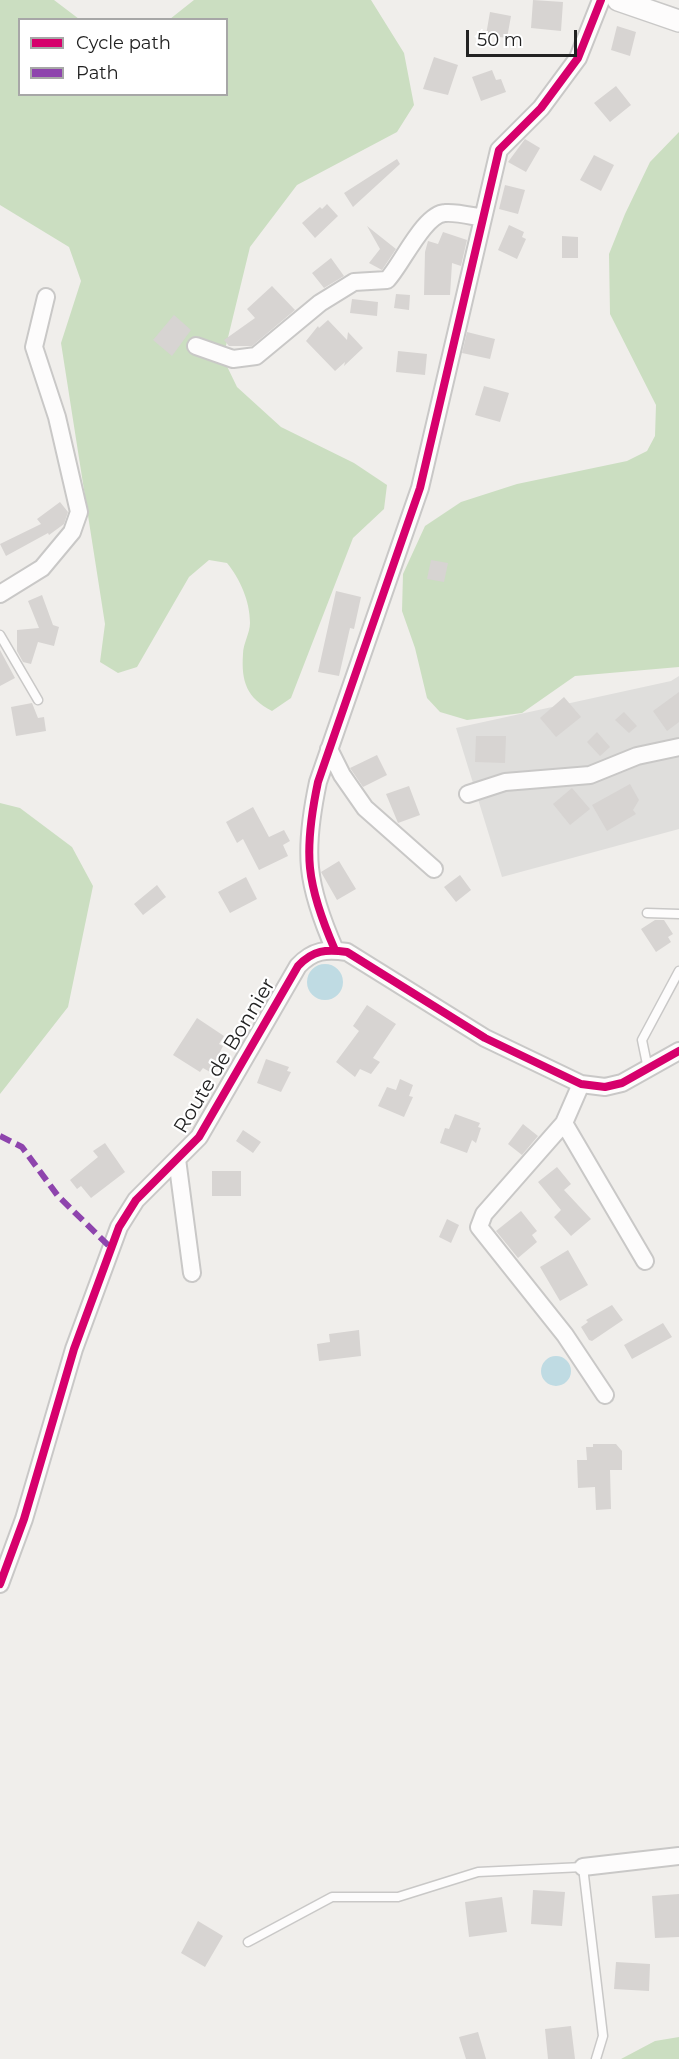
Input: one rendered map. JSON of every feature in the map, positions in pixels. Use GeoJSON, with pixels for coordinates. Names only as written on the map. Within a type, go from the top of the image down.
{"type":"FeatureCollection","features":[{"type":"Feature","properties":{"kind":"street"},"geometry":{"type":"LineString","coordinates":[[601,0],[578,58],[541,108],[499,150],[420,488],[329,749],[309,822],[308,845],[317,908],[335,950],[357,958],[485,1038],[582,1084],[605,1087],[622,1083],[679,1051]]}},
{"type":"Feature","properties":{"kind":"street"},"geometry":{"type":"LineString","coordinates":[[618,0],[679,21]]}},
{"type":"Feature","properties":{"kind":"street"},"geometry":{"type":"LineString","coordinates":[[196,346],[233,359],[256,356],[320,303],[354,282],[387,280],[398,268],[429,218],[444,213],[483,218]]}},
{"type":"Feature","properties":{"kind":"street"},"geometry":{"type":"LineString","coordinates":[[0,594],[42,568],[72,532],[79,512],[57,417],[34,347],[46,297]]}},
{"type":"Feature","properties":{"kind":"street"},"geometry":{"type":"LineString","coordinates":[[468,794],[505,782],[590,775],[638,756],[679,747]]}},
{"type":"Feature","properties":{"kind":"street"},"geometry":{"type":"LineString","coordinates":[[329,749],[342,775],[365,808],[434,868]]}},
{"type":"Feature","properties":{"kind":"street","name":"Route de Bonnier"},"geometry":{"type":"LineString","coordinates":[[0,1584],[24,1519],[74,1349],[110,1247],[136,1200],[199,1137],[298,966],[316,952],[335,950]]}},
{"type":"Feature","properties":{"kind":"street"},"geometry":{"type":"LineString","coordinates":[[582,1084],[564,1123],[484,1214],[479,1227],[565,1335],[605,1395]]}},
{"type":"Feature","properties":{"kind":"street"},"geometry":{"type":"LineString","coordinates":[[564,1123],[645,1261]]}},
{"type":"Feature","properties":{"kind":"street"},"geometry":{"type":"LineString","coordinates":[[177,1158],[192,1273]]}},
{"type":"Feature","properties":{"kind":"street"},"geometry":{"type":"LineString","coordinates":[[583,1867],[679,1856]]}},
{"type":"Feature","properties":{"kind":"lane"},"geometry":{"type":"LineString","coordinates":[[0,635],[38,700]]}},
{"type":"Feature","properties":{"kind":"lane"},"geometry":{"type":"LineString","coordinates":[[647,913],[679,914]]}},
{"type":"Feature","properties":{"kind":"lane"},"geometry":{"type":"LineString","coordinates":[[648,1070],[642,1040],[679,971]]}},
{"type":"Feature","properties":{"kind":"lane"},"geometry":{"type":"LineString","coordinates":[[248,1942],[332,1897],[398,1897],[478,1872],[583,1867],[603,2036],[596,2059]]}},
{"type":"Feature","properties":{"kind":"shaded area"},"geometry":{"type":"Polygon","coordinates":[[[679,676],[679,829],[502,877],[456,728],[671,681],[679,676]]]}},
{"type":"Feature","properties":{"kind":"green space"},"geometry":{"type":"Polygon","coordinates":[[[0,0],[54,0],[78,18],[18,18],[18,96],[228,96],[228,18],[171,18],[194,0],[371,0],[404,53],[414,105],[397,132],[297,185],[250,247],[223,358],[237,387],[281,427],[354,463],[387,485],[384,509],[353,538],[291,698],[272,711],[257,701],[247,688],[243,673],[243,654],[250,627],[250,615],[243,591],[227,563],[209,560],[189,577],[137,667],[118,673],[100,662],[105,624],[61,343],[81,281],[69,247],[0,205],[0,0]]]}},
{"type":"Feature","properties":{"kind":"green space"},"geometry":{"type":"Polygon","coordinates":[[[679,132],[679,667],[575,676],[522,713],[467,720],[440,712],[427,698],[415,648],[402,611],[403,574],[425,526],[461,502],[517,484],[627,461],[647,451],[655,436],[656,405],[610,314],[609,254],[650,162],[679,132]]]}},
{"type":"Feature","properties":{"kind":"green space"},"geometry":{"type":"Polygon","coordinates":[[[0,803],[20,808],[72,847],[93,886],[68,1007],[0,1094],[0,803]]]}},
{"type":"Feature","properties":{"kind":"green space"},"geometry":{"type":"Polygon","coordinates":[[[679,2037],[679,2059],[621,2059],[655,2041],[679,2037]]]}},
{"type":"Feature","properties":{"kind":"water"},"geometry":{"type":"Polygon","coordinates":[[[325,964],[338,969],[343,982],[338,995],[325,1000],[312,995],[307,982],[312,969],[325,964]]]}},
{"type":"Feature","properties":{"kind":"water"},"geometry":{"type":"Polygon","coordinates":[[[556,1356],[566,1361],[571,1371],[566,1381],[556,1386],[546,1381],[541,1371],[546,1361],[556,1356]]]}},
{"type":"Feature","properties":{"kind":"building"},"geometry":{"type":"Polygon","coordinates":[[[533,0],[563,2],[561,31],[531,28],[533,0]]]}},
{"type":"Feature","properties":{"kind":"building"},"geometry":{"type":"Polygon","coordinates":[[[490,12],[511,16],[507,38],[486,35],[490,12]]]}},
{"type":"Feature","properties":{"kind":"building"},"geometry":{"type":"Polygon","coordinates":[[[617,26],[636,32],[630,56],[611,50],[617,26]]]}},
{"type":"Feature","properties":{"kind":"building"},"geometry":{"type":"Polygon","coordinates":[[[434,57],[458,65],[448,95],[423,89],[434,57]]]}},
{"type":"Feature","properties":{"kind":"building"},"geometry":{"type":"Polygon","coordinates":[[[492,70],[496,80],[501,79],[506,92],[481,101],[472,77],[492,70]]]}},
{"type":"Feature","properties":{"kind":"building"},"geometry":{"type":"Polygon","coordinates":[[[616,86],[631,105],[610,122],[594,103],[616,86]]]}},
{"type":"Feature","properties":{"kind":"building"},"geometry":{"type":"Polygon","coordinates":[[[525,139],[540,148],[526,172],[508,162],[525,139]]]}},
{"type":"Feature","properties":{"kind":"building"},"geometry":{"type":"Polygon","coordinates":[[[594,155],[614,165],[601,191],[580,180],[594,155]]]}},
{"type":"Feature","properties":{"kind":"building"},"geometry":{"type":"Polygon","coordinates":[[[397,159],[400,164],[353,207],[344,193],[397,159]]]}},
{"type":"Feature","properties":{"kind":"building"},"geometry":{"type":"Polygon","coordinates":[[[505,185],[525,190],[518,214],[499,209],[505,185]]]}},
{"type":"Feature","properties":{"kind":"building"},"geometry":{"type":"Polygon","coordinates":[[[327,204],[338,216],[315,238],[302,223],[320,207],[322,209],[327,204]]]}},
{"type":"Feature","properties":{"kind":"building"},"geometry":{"type":"Polygon","coordinates":[[[509,225],[524,232],[522,237],[526,239],[517,259],[498,250],[509,225]]]}},
{"type":"Feature","properties":{"kind":"building"},"geometry":{"type":"Polygon","coordinates":[[[367,226],[396,249],[382,270],[369,263],[380,249],[367,226]]]}},
{"type":"Feature","properties":{"kind":"building"},"geometry":{"type":"Polygon","coordinates":[[[443,232],[467,240],[461,266],[452,263],[450,295],[424,295],[425,252],[428,241],[438,244],[443,232]]]}},
{"type":"Feature","properties":{"kind":"building"},"geometry":{"type":"Polygon","coordinates":[[[562,236],[578,237],[578,258],[562,258],[562,236]]]}},
{"type":"Feature","properties":{"kind":"building"},"geometry":{"type":"Polygon","coordinates":[[[331,258],[344,276],[324,288],[312,273],[331,258]]]}},
{"type":"Feature","properties":{"kind":"building"},"geometry":{"type":"Polygon","coordinates":[[[272,286],[295,310],[252,346],[229,346],[224,340],[255,318],[247,309],[272,286]]]}},
{"type":"Feature","properties":{"kind":"building"},"geometry":{"type":"Polygon","coordinates":[[[396,294],[410,295],[409,310],[394,308],[396,294]]]}},
{"type":"Feature","properties":{"kind":"building"},"geometry":{"type":"Polygon","coordinates":[[[352,299],[378,302],[377,316],[350,313],[352,299]]]}},
{"type":"Feature","properties":{"kind":"building"},"geometry":{"type":"Polygon","coordinates":[[[174,315],[191,330],[172,356],[153,340],[174,315]]]}},
{"type":"Feature","properties":{"kind":"building"},"geometry":{"type":"Polygon","coordinates":[[[328,320],[347,340],[348,332],[363,348],[344,366],[345,362],[335,371],[306,341],[318,326],[319,328],[328,320]]]}},
{"type":"Feature","properties":{"kind":"building"},"geometry":{"type":"Polygon","coordinates":[[[467,332],[495,339],[490,359],[462,353],[467,332]]]}},
{"type":"Feature","properties":{"kind":"building"},"geometry":{"type":"Polygon","coordinates":[[[398,351],[427,354],[425,375],[396,372],[398,351]]]}},
{"type":"Feature","properties":{"kind":"building"},"geometry":{"type":"Polygon","coordinates":[[[484,386],[509,393],[500,422],[475,415],[484,386]]]}},
{"type":"Feature","properties":{"kind":"building"},"geometry":{"type":"Polygon","coordinates":[[[60,502],[68,512],[64,524],[49,535],[48,533],[6,556],[0,544],[41,524],[37,519],[60,502]]]}},
{"type":"Feature","properties":{"kind":"building"},"geometry":{"type":"Polygon","coordinates":[[[431,560],[448,563],[444,582],[427,579],[431,560]]]}},
{"type":"Feature","properties":{"kind":"building"},"geometry":{"type":"Polygon","coordinates":[[[336,591],[361,597],[354,629],[350,628],[339,676],[318,672],[336,591]]]}},
{"type":"Feature","properties":{"kind":"building"},"geometry":{"type":"Polygon","coordinates":[[[42,595],[53,625],[59,627],[54,646],[38,642],[31,664],[23,662],[17,651],[17,630],[39,628],[28,601],[42,595]]]}},
{"type":"Feature","properties":{"kind":"building"},"geometry":{"type":"Polygon","coordinates":[[[0,650],[15,678],[0,686],[0,650]]]}},
{"type":"Feature","properties":{"kind":"building"},"geometry":{"type":"Polygon","coordinates":[[[679,692],[679,722],[667,731],[653,711],[679,692]]]}},
{"type":"Feature","properties":{"kind":"building"},"geometry":{"type":"Polygon","coordinates":[[[564,697],[581,717],[556,737],[540,718],[564,697]]]}},
{"type":"Feature","properties":{"kind":"building"},"geometry":{"type":"Polygon","coordinates":[[[32,703],[38,718],[44,717],[46,731],[16,736],[11,707],[32,703]]]}},
{"type":"Feature","properties":{"kind":"building"},"geometry":{"type":"Polygon","coordinates":[[[624,712],[637,726],[629,733],[615,720],[624,712]]]}},
{"type":"Feature","properties":{"kind":"building"},"geometry":{"type":"Polygon","coordinates":[[[597,732],[610,747],[600,756],[587,742],[597,732]]]}},
{"type":"Feature","properties":{"kind":"building"},"geometry":{"type":"Polygon","coordinates":[[[476,736],[506,736],[505,763],[475,762],[476,736]]]}},
{"type":"Feature","properties":{"kind":"building"},"geometry":{"type":"Polygon","coordinates":[[[377,755],[387,775],[363,787],[350,768],[377,755]]]}},
{"type":"Feature","properties":{"kind":"building"},"geometry":{"type":"Polygon","coordinates":[[[630,784],[639,800],[633,810],[636,814],[607,831],[592,805],[630,784]]]}},
{"type":"Feature","properties":{"kind":"building"},"geometry":{"type":"Polygon","coordinates":[[[409,786],[420,815],[398,823],[386,794],[409,786]]]}},
{"type":"Feature","properties":{"kind":"building"},"geometry":{"type":"Polygon","coordinates":[[[572,788],[590,809],[570,825],[553,804],[572,788]]]}},
{"type":"Feature","properties":{"kind":"building"},"geometry":{"type":"Polygon","coordinates":[[[253,807],[269,837],[284,830],[290,841],[283,845],[288,856],[259,870],[243,839],[237,843],[226,822],[253,807]]]}},
{"type":"Feature","properties":{"kind":"building"},"geometry":{"type":"Polygon","coordinates":[[[339,861],[356,889],[337,900],[321,872],[339,861]]]}},
{"type":"Feature","properties":{"kind":"building"},"geometry":{"type":"Polygon","coordinates":[[[460,875],[471,890],[456,902],[444,887],[460,875]]]}},
{"type":"Feature","properties":{"kind":"building"},"geometry":{"type":"Polygon","coordinates":[[[246,877],[257,899],[230,913],[218,892],[246,877]]]}},
{"type":"Feature","properties":{"kind":"building"},"geometry":{"type":"Polygon","coordinates":[[[157,885],[166,897],[143,915],[134,904],[157,885]]]}},
{"type":"Feature","properties":{"kind":"building"},"geometry":{"type":"Polygon","coordinates":[[[655,920],[664,920],[673,934],[668,937],[671,942],[656,952],[641,929],[655,920]]]}},
{"type":"Feature","properties":{"kind":"building"},"geometry":{"type":"Polygon","coordinates":[[[367,1005],[396,1024],[373,1058],[380,1062],[371,1074],[360,1069],[355,1077],[336,1062],[359,1031],[353,1026],[367,1005]]]}},
{"type":"Feature","properties":{"kind":"building"},"geometry":{"type":"Polygon","coordinates":[[[197,1018],[224,1036],[219,1044],[223,1046],[210,1072],[203,1068],[200,1072],[173,1055],[197,1018]]]}},
{"type":"Feature","properties":{"kind":"building"},"geometry":{"type":"Polygon","coordinates":[[[266,1059],[289,1067],[287,1071],[291,1072],[281,1092],[257,1083],[266,1059]]]}},
{"type":"Feature","properties":{"kind":"building"},"geometry":{"type":"Polygon","coordinates":[[[400,1079],[413,1085],[409,1096],[413,1097],[404,1117],[378,1106],[387,1087],[396,1090],[400,1079]]]}},
{"type":"Feature","properties":{"kind":"building"},"geometry":{"type":"Polygon","coordinates":[[[455,1114],[480,1123],[478,1127],[481,1128],[476,1143],[472,1140],[467,1153],[440,1143],[445,1128],[449,1129],[455,1114]]]}},
{"type":"Feature","properties":{"kind":"building"},"geometry":{"type":"Polygon","coordinates":[[[523,1124],[538,1136],[522,1155],[508,1144],[523,1124]]]}},
{"type":"Feature","properties":{"kind":"building"},"geometry":{"type":"Polygon","coordinates":[[[243,1130],[261,1142],[253,1153],[236,1141],[243,1130]]]}},
{"type":"Feature","properties":{"kind":"building"},"geometry":{"type":"Polygon","coordinates":[[[105,1143],[125,1172],[91,1198],[81,1186],[77,1189],[70,1180],[98,1157],[93,1151],[105,1143]]]}},
{"type":"Feature","properties":{"kind":"building"},"geometry":{"type":"Polygon","coordinates":[[[557,1167],[571,1184],[564,1190],[591,1219],[571,1236],[554,1217],[561,1210],[538,1182],[557,1167]]]}},
{"type":"Feature","properties":{"kind":"building"},"geometry":{"type":"Polygon","coordinates":[[[212,1171],[241,1171],[241,1196],[212,1196],[212,1171]]]}},
{"type":"Feature","properties":{"kind":"building"},"geometry":{"type":"Polygon","coordinates":[[[521,1211],[537,1231],[532,1235],[537,1242],[518,1258],[496,1231],[521,1211]]]}},
{"type":"Feature","properties":{"kind":"building"},"geometry":{"type":"Polygon","coordinates":[[[447,1219],[459,1225],[451,1243],[439,1237],[447,1219]]]}},
{"type":"Feature","properties":{"kind":"building"},"geometry":{"type":"Polygon","coordinates":[[[568,1250],[588,1285],[560,1301],[540,1267],[568,1250]]]}},
{"type":"Feature","properties":{"kind":"building"},"geometry":{"type":"Polygon","coordinates":[[[612,1305],[623,1320],[592,1341],[589,1340],[581,1327],[588,1322],[586,1320],[612,1305]]]}},
{"type":"Feature","properties":{"kind":"building"},"geometry":{"type":"Polygon","coordinates":[[[663,1323],[672,1337],[632,1359],[624,1345],[663,1323]]]}},
{"type":"Feature","properties":{"kind":"building"},"geometry":{"type":"Polygon","coordinates":[[[359,1330],[361,1356],[319,1361],[317,1344],[330,1342],[329,1334],[359,1330]]]}},
{"type":"Feature","properties":{"kind":"building"},"geometry":{"type":"Polygon","coordinates":[[[593,1444],[616,1444],[622,1451],[622,1470],[610,1470],[611,1509],[596,1510],[595,1487],[578,1488],[577,1460],[587,1460],[586,1447],[593,1447],[593,1444]]]}},
{"type":"Feature","properties":{"kind":"building"},"geometry":{"type":"Polygon","coordinates":[[[533,1890],[565,1892],[562,1926],[531,1924],[533,1890]]]}},
{"type":"Feature","properties":{"kind":"building"},"geometry":{"type":"Polygon","coordinates":[[[679,1894],[679,1937],[655,1938],[652,1896],[679,1894]]]}},
{"type":"Feature","properties":{"kind":"building"},"geometry":{"type":"Polygon","coordinates":[[[502,1897],[507,1932],[469,1937],[465,1902],[502,1897]]]}},
{"type":"Feature","properties":{"kind":"building"},"geometry":{"type":"Polygon","coordinates":[[[198,1921],[223,1936],[205,1967],[181,1953],[198,1921]]]}},
{"type":"Feature","properties":{"kind":"building"},"geometry":{"type":"Polygon","coordinates":[[[616,1962],[650,1964],[649,1991],[614,1989],[616,1962]]]}},
{"type":"Feature","properties":{"kind":"building"},"geometry":{"type":"Polygon","coordinates":[[[571,2026],[575,2059],[548,2059],[545,2029],[571,2026]]]}},
{"type":"Feature","properties":{"kind":"building"},"geometry":{"type":"Polygon","coordinates":[[[478,2032],[486,2059],[466,2059],[459,2037],[478,2032]]]}},
{"type":"Feature","properties":{"kind":"marked path"},"geometry":{"type":"LineString","coordinates":[[0,1136],[22,1147],[58,1196],[110,1247]]}},
{"type":"Feature","properties":{"kind":"cycle path"},"geometry":{"type":"LineString","coordinates":[[335,950],[318,906],[310,868],[310,829],[318,782],[420,488],[499,150],[541,108],[578,58],[601,0]]}},
{"type":"Feature","properties":{"kind":"cycle path"},"geometry":{"type":"LineString","coordinates":[[0,1584],[24,1519],[74,1349],[119,1227],[136,1200],[199,1137],[298,966],[309,957],[320,952],[347,952],[485,1038],[581,1084],[605,1087],[622,1083],[679,1051]]}}]}
